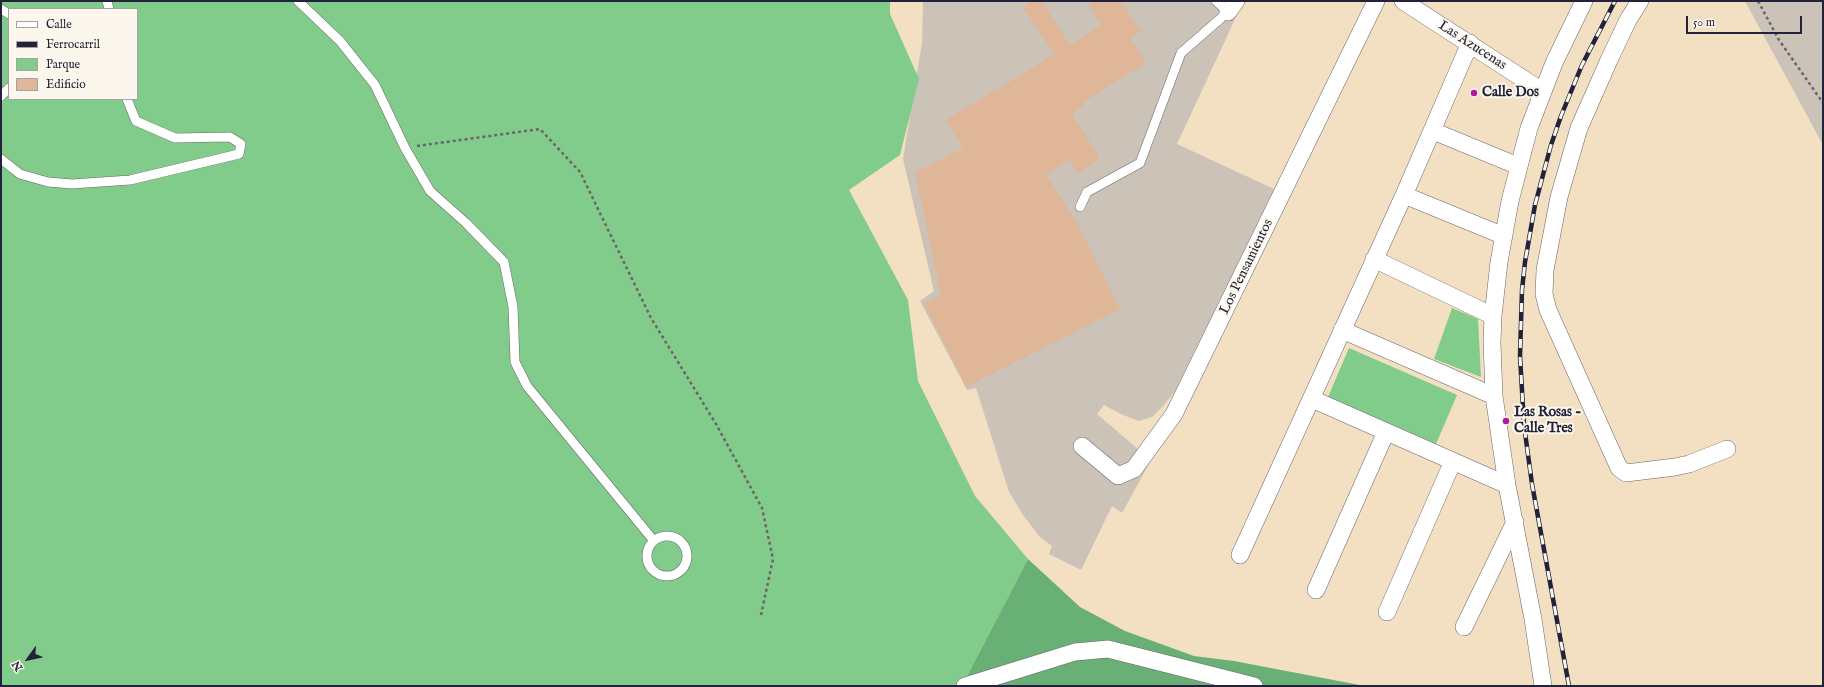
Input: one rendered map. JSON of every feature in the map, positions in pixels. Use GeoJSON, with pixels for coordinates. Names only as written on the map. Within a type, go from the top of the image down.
{"type":"FeatureCollection","features":[{"type":"Feature","properties":{"kind":"street","name":"Los Pensamientos"},"geometry":{"type":"LineString","coordinates":[[1082,446],[1118,476],[1134,468],[1174,414],[1376,1]]}},
{"type":"Feature","properties":{"kind":"street","name":"Las Azucenas"},"geometry":{"type":"LineString","coordinates":[[1403,1],[1542,91]]}},
{"type":"Feature","properties":{"kind":"street"},"geometry":{"type":"LineString","coordinates":[[1543,686],[1533,619],[1507,484],[1494,396],[1492,356],[1493,316],[1499,262],[1518,166],[1542,91],[1563,42],[1584,1]]}},
{"type":"Feature","properties":{"kind":"street"},"geometry":{"type":"LineString","coordinates":[[1640,1],[1612,54],[1579,128],[1559,197],[1545,270],[1544,294],[1548,310],[1619,468],[1626,473],[1675,467],[1689,464],[1727,449]]}},
{"type":"Feature","properties":{"kind":"street"},"geometry":{"type":"LineString","coordinates":[[1240,555],[1404,195],[1470,43]]}},
{"type":"Feature","properties":{"kind":"street"},"geometry":{"type":"LineString","coordinates":[[1433,130],[1518,166]]}},
{"type":"Feature","properties":{"kind":"street"},"geometry":{"type":"LineString","coordinates":[[1404,195],[1504,236]]}},
{"type":"Feature","properties":{"kind":"street"},"geometry":{"type":"LineString","coordinates":[[1374,260],[1493,316]]}},
{"type":"Feature","properties":{"kind":"street"},"geometry":{"type":"LineString","coordinates":[[1342,330],[1494,396]]}},
{"type":"Feature","properties":{"kind":"street"},"geometry":{"type":"LineString","coordinates":[[1312,399],[1507,484]]}},
{"type":"Feature","properties":{"kind":"street"},"geometry":{"type":"LineString","coordinates":[[1316,590],[1386,432]]}},
{"type":"Feature","properties":{"kind":"street"},"geometry":{"type":"LineString","coordinates":[[1387,612],[1453,461]]}},
{"type":"Feature","properties":{"kind":"street"},"geometry":{"type":"LineString","coordinates":[[1464,627],[1515,522]]}},
{"type":"Feature","properties":{"kind":"street"},"geometry":{"type":"LineString","coordinates":[[965,686],[1076,652],[1108,649],[1142,656],[1254,686]]}},
{"type":"Feature","properties":{"kind":"lane"},"geometry":{"type":"LineString","coordinates":[[298,1],[340,41],[375,85],[405,148],[430,191],[466,223],[504,262],[513,307],[515,362],[527,386],[654,541]]}},
{"type":"Feature","properties":{"kind":"lane"},"geometry":{"type":"LineString","coordinates":[[1080,207],[1088,192],[1140,163],[1181,53],[1227,5]]}},
{"type":"Feature","properties":{"kind":"lane"},"geometry":{"type":"LineString","coordinates":[[1,159],[20,174],[48,182],[72,184],[130,180],[239,154],[241,144],[230,137],[175,138],[136,121],[127,100]]}},
{"type":"Feature","properties":{"kind":"lane"},"geometry":{"type":"LineString","coordinates":[[669,536],[678,539],[683,544],[686,550],[687,559],[682,570],[672,576],[661,575],[655,572],[650,566],[648,553],[650,546],[654,541],[662,537],[669,536]]}},
{"type":"Feature","properties":{"kind":"path"},"geometry":{"type":"LineString","coordinates":[[1758,1],[1779,40],[1823,102]]}},
{"type":"Feature","properties":{"kind":"path"},"geometry":{"type":"LineString","coordinates":[[405,148],[540,129],[580,172],[651,318],[716,424],[762,508],[774,559],[761,615]]}},
{"type":"Feature","properties":{"kind":"shaded area"},"geometry":{"type":"Polygon","coordinates":[[[923,1],[1228,1],[1237,15],[1177,144],[1274,189],[1175,391],[1164,405],[1152,417],[1139,421],[1104,405],[1097,414],[1151,460],[1122,513],[1112,506],[1081,570],[1049,554],[1052,546],[1040,537],[1023,515],[1009,492],[976,388],[967,390],[920,301],[934,291],[903,159],[922,42],[923,1]]]}},
{"type":"Feature","properties":{"kind":"shaded area"},"geometry":{"type":"Polygon","coordinates":[[[1745,1],[1823,1],[1823,145],[1745,1]]]}},
{"type":"Feature","properties":{"kind":"green space"},"geometry":{"type":"Polygon","coordinates":[[[1,1],[890,1],[890,14],[919,79],[900,155],[849,190],[908,300],[918,381],[975,496],[1028,559],[965,680],[957,686],[1,686],[1,1]]]}},
{"type":"Feature","properties":{"kind":"green space"},"geometry":{"type":"Polygon","coordinates":[[[1452,308],[1478,319],[1481,377],[1434,359],[1452,308]]]}},
{"type":"Feature","properties":{"kind":"green space"},"geometry":{"type":"Polygon","coordinates":[[[1349,348],[1457,395],[1436,444],[1328,397],[1349,348]]]}},
{"type":"Feature","properties":{"kind":"green space"},"geometry":{"type":"Polygon","coordinates":[[[1028,559],[1080,607],[1125,631],[1194,656],[1234,661],[1365,686],[957,686],[965,680],[1028,559]]]}},
{"type":"Feature","properties":{"kind":"building"},"geometry":{"type":"Polygon","coordinates":[[[1032,1],[1042,1],[1070,45],[1101,25],[1087,1],[1121,1],[1141,32],[1130,38],[1146,63],[1082,103],[1084,106],[1072,113],[1100,159],[1078,173],[1069,160],[1046,174],[1078,225],[1120,309],[966,387],[924,303],[941,295],[915,172],[963,148],[946,120],[1054,54],[1023,7],[1032,1]]]}},
{"type":"Feature","properties":{"kind":"railway"},"geometry":{"type":"LineString","coordinates":[[1569,686],[1532,484],[1524,425],[1520,356],[1522,290],[1525,262],[1535,205],[1551,145],[1582,65],[1615,1]]}},
{"type":"Feature","properties":{"kind":"place","name":"Calle Dos"},"geometry":{"type":"Point","coordinates":[1474,93]}},
{"type":"Feature","properties":{"kind":"place","name":"Las Rosas - Calle Tres"},"geometry":{"type":"Point","coordinates":[1506,421]}}]}
